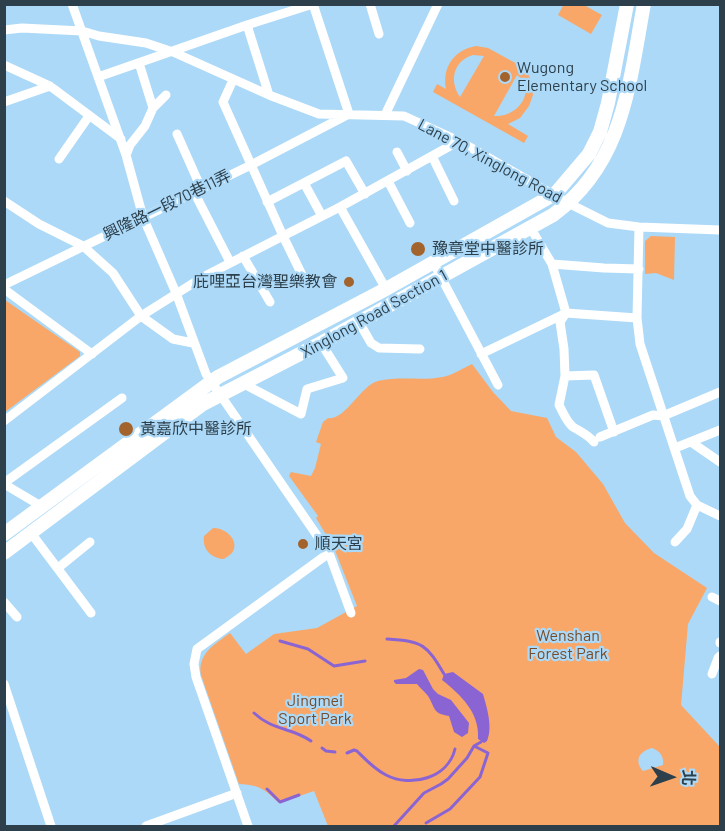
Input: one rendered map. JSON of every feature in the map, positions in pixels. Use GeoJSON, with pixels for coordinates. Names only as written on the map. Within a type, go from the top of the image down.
{"type":"FeatureCollection","features":[{"type":"Feature","properties":{"kind":"main road","name":"Xinglong Road Section 1"},"geometry":{"type":"LineString","coordinates":[[4,534],[218,377],[386,289],[541,204],[555,194],[589,154],[600,132],[608,103],[627,4]]}},
{"type":"Feature","properties":{"kind":"main road","name":"Xinglong Road Section 1"},"geometry":{"type":"LineString","coordinates":[[4,552],[203,404],[321,343],[530,227],[568,203],[599,166],[621,120],[644,4]]}},
{"type":"Feature","properties":{"kind":"street"},"geometry":{"type":"LineString","coordinates":[[72,4],[121,139],[143,218],[176,293],[210,383],[329,553],[351,613]]}},
{"type":"Feature","properties":{"kind":"street"},"geometry":{"type":"LineString","coordinates":[[98,77],[313,4],[349,114]]}},
{"type":"Feature","properties":{"kind":"street"},"geometry":{"type":"LineString","coordinates":[[370,4],[379,34]]}},
{"type":"Feature","properties":{"kind":"street"},"geometry":{"type":"LineString","coordinates":[[385,115],[438,4]]}},
{"type":"Feature","properties":{"kind":"street"},"geometry":{"type":"LineString","coordinates":[[247,25],[269,95]]}},
{"type":"Feature","properties":{"kind":"street","name":"Lane 70, Xinglong Road"},"geometry":{"type":"LineString","coordinates":[[4,30],[21,28],[82,32],[146,43],[173,52],[233,80],[319,114],[404,116],[459,141],[608,223],[639,227],[720,230]]}},
{"type":"Feature","properties":{"kind":"street"},"geometry":{"type":"LineString","coordinates":[[139,63],[153,108]]}},
{"type":"Feature","properties":{"kind":"street"},"geometry":{"type":"LineString","coordinates":[[4,65],[50,86],[121,139]]}},
{"type":"Feature","properties":{"kind":"street","name":"興隆路一段70巷11弄"},"geometry":{"type":"LineString","coordinates":[[233,80],[223,102],[304,279]]}},
{"type":"Feature","properties":{"kind":"street"},"geometry":{"type":"LineString","coordinates":[[4,102],[50,86]]}},
{"type":"Feature","properties":{"kind":"street"},"geometry":{"type":"LineString","coordinates":[[126,155],[130,145],[145,126],[153,108],[166,95]]}},
{"type":"Feature","properties":{"kind":"street","name":"興隆路一段70巷11弄"},"geometry":{"type":"LineString","coordinates":[[4,287],[349,114]]}},
{"type":"Feature","properties":{"kind":"street"},"geometry":{"type":"LineString","coordinates":[[59,159],[89,116]]}},
{"type":"Feature","properties":{"kind":"street"},"geometry":{"type":"LineString","coordinates":[[177,134],[197,190],[230,262]]}},
{"type":"Feature","properties":{"kind":"street"},"geometry":{"type":"LineString","coordinates":[[4,421],[141,316],[176,293],[230,262],[365,194],[459,141]]}},
{"type":"Feature","properties":{"kind":"street"},"geometry":{"type":"LineString","coordinates":[[398,152],[407,171]]}},
{"type":"Feature","properties":{"kind":"street"},"geometry":{"type":"LineString","coordinates":[[432,156],[454,201]]}},
{"type":"Feature","properties":{"kind":"street"},"geometry":{"type":"LineString","coordinates":[[267,202],[346,161],[365,194]]}},
{"type":"Feature","properties":{"kind":"street"},"geometry":{"type":"LineString","coordinates":[[388,181],[410,223]]}},
{"type":"Feature","properties":{"kind":"street"},"geometry":{"type":"LineString","coordinates":[[304,183],[322,216]]}},
{"type":"Feature","properties":{"kind":"street"},"geometry":{"type":"LineString","coordinates":[[4,201],[39,224],[82,246],[113,273],[141,316],[173,339],[193,343]]}},
{"type":"Feature","properties":{"kind":"street"},"geometry":{"type":"LineString","coordinates":[[340,207],[386,289]]}},
{"type":"Feature","properties":{"kind":"street"},"geometry":{"type":"LineString","coordinates":[[530,227],[552,264],[566,313],[560,322],[565,376],[559,405],[575,428],[597,439],[653,415],[663,416],[720,392]]}},
{"type":"Feature","properties":{"kind":"street"},"geometry":{"type":"LineString","coordinates":[[639,227],[637,318],[640,344],[690,496],[697,505],[720,516]]}},
{"type":"Feature","properties":{"kind":"street"},"geometry":{"type":"LineString","coordinates":[[243,256],[270,302]]}},
{"type":"Feature","properties":{"kind":"street"},"geometry":{"type":"LineString","coordinates":[[432,262],[498,385]]}},
{"type":"Feature","properties":{"kind":"street"},"geometry":{"type":"LineString","coordinates":[[552,264],[639,269]]}},
{"type":"Feature","properties":{"kind":"street"},"geometry":{"type":"LineString","coordinates":[[4,287],[92,354]]}},
{"type":"Feature","properties":{"kind":"street"},"geometry":{"type":"LineString","coordinates":[[481,354],[566,313],[637,318]]}},
{"type":"Feature","properties":{"kind":"street"},"geometry":{"type":"LineString","coordinates":[[359,322],[371,343],[380,348],[420,350]]}},
{"type":"Feature","properties":{"kind":"street"},"geometry":{"type":"LineString","coordinates":[[244,384],[304,415],[307,389],[343,378],[321,343]]}},
{"type":"Feature","properties":{"kind":"street"},"geometry":{"type":"LineString","coordinates":[[565,376],[594,375],[614,432]]}},
{"type":"Feature","properties":{"kind":"street"},"geometry":{"type":"LineString","coordinates":[[41,506],[4,483],[122,398]]}},
{"type":"Feature","properties":{"kind":"street"},"geometry":{"type":"LineString","coordinates":[[675,448],[720,430]]}},
{"type":"Feature","properties":{"kind":"street"},"geometry":{"type":"LineString","coordinates":[[691,442],[720,462]]}},
{"type":"Feature","properties":{"kind":"street"},"geometry":{"type":"LineString","coordinates":[[675,542],[687,529],[697,505]]}},
{"type":"Feature","properties":{"kind":"street"},"geometry":{"type":"LineString","coordinates":[[31,532],[91,613]]}},
{"type":"Feature","properties":{"kind":"street"},"geometry":{"type":"LineString","coordinates":[[58,568],[90,542]]}},
{"type":"Feature","properties":{"kind":"street"},"geometry":{"type":"LineString","coordinates":[[248,826],[196,677],[194,663],[197,649],[329,553]]}},
{"type":"Feature","properties":{"kind":"street"},"geometry":{"type":"LineString","coordinates":[[4,602],[17,618]]}},
{"type":"Feature","properties":{"kind":"street"},"geometry":{"type":"LineString","coordinates":[[712,674],[720,656]]}},
{"type":"Feature","properties":{"kind":"street"},"geometry":{"type":"LineString","coordinates":[[4,684],[51,826]]}},
{"type":"Feature","properties":{"kind":"street"},"geometry":{"type":"LineString","coordinates":[[149,826],[237,793]]}},
{"type":"Feature","properties":{"kind":"green space"},"geometry":{"type":"Polygon","coordinates":[[[564,4],[584,5],[602,15],[591,34],[558,15],[564,4]]]}},
{"type":"Feature","properties":{"kind":"green space"},"geometry":{"type":"Polygon","coordinates":[[[476,46],[488,48],[527,72],[532,82],[533,95],[529,106],[520,118],[508,124],[528,136],[524,143],[433,92],[437,84],[446,89],[446,74],[451,61],[461,51],[476,46]],[[473,55],[461,62],[455,72],[455,85],[460,97],[484,56],[473,55]],[[517,75],[494,116],[510,113],[522,102],[526,88],[517,75]]]}},
{"type":"Feature","properties":{"kind":"green space"},"geometry":{"type":"Polygon","coordinates":[[[651,236],[675,237],[674,280],[656,273],[645,274],[645,241],[651,236]]]}},
{"type":"Feature","properties":{"kind":"green space"},"geometry":{"type":"Polygon","coordinates":[[[5,300],[80,352],[80,356],[5,412],[5,300]]]}},
{"type":"Feature","properties":{"kind":"green space"},"geometry":{"type":"Polygon","coordinates":[[[472,364],[511,411],[547,418],[556,437],[576,452],[603,484],[625,523],[654,553],[707,588],[688,624],[681,705],[720,747],[720,826],[328,826],[314,791],[279,803],[261,789],[252,785],[239,784],[201,675],[200,668],[204,655],[230,633],[246,654],[274,634],[317,628],[357,606],[334,548],[316,518],[318,516],[289,476],[291,472],[311,476],[321,444],[316,442],[323,422],[341,414],[372,384],[386,380],[443,377],[472,364]],[[652,748],[644,751],[639,757],[639,764],[643,771],[663,765],[662,756],[652,748]]]}},
{"type":"Feature","properties":{"kind":"green space"},"geometry":{"type":"Polygon","coordinates":[[[213,528],[226,532],[233,539],[232,553],[224,559],[211,555],[204,545],[204,536],[213,528]]]}},
{"type":"Feature","properties":{"kind":"shaded area"},"geometry":{"type":"Polygon","coordinates":[[[419,669],[423,670],[433,689],[451,700],[469,723],[468,733],[462,737],[454,732],[449,716],[437,712],[428,696],[417,684],[396,684],[394,682],[394,680],[406,678],[419,669]]]}},
{"type":"Feature","properties":{"kind":"shaded area"},"geometry":{"type":"Polygon","coordinates":[[[453,672],[483,694],[489,724],[489,736],[484,743],[478,739],[476,721],[468,705],[442,680],[444,674],[453,672]]]}},
{"type":"Feature","properties":{"kind":"waterway"},"geometry":{"type":"LineString","coordinates":[[387,639],[409,641],[423,646],[444,674]]}},
{"type":"Feature","properties":{"kind":"waterway"},"geometry":{"type":"LineString","coordinates":[[280,641],[308,649],[334,666],[365,661]]}},
{"type":"Feature","properties":{"kind":"waterway"},"geometry":{"type":"LineString","coordinates":[[254,713],[268,723],[311,741]]}},
{"type":"Feature","properties":{"kind":"waterway"},"geometry":{"type":"LineString","coordinates":[[394,826],[424,793],[448,779],[467,758],[474,746],[481,742]]}},
{"type":"Feature","properties":{"kind":"waterway"},"geometry":{"type":"LineString","coordinates":[[426,823],[450,809],[480,777],[488,753],[474,746]]}},
{"type":"Feature","properties":{"kind":"waterway"},"geometry":{"type":"LineString","coordinates":[[322,748],[335,752]]}},
{"type":"Feature","properties":{"kind":"waterway"},"geometry":{"type":"LineString","coordinates":[[347,753],[357,751],[374,767],[396,779],[417,780],[427,778],[445,767],[455,749]]}},
{"type":"Feature","properties":{"kind":"waterway"},"geometry":{"type":"LineString","coordinates":[[267,789],[280,802],[299,795]]}},
{"type":"Feature","properties":{"kind":"place","name":"Wugong Elementary School"},"geometry":{"type":"Point","coordinates":[505,77]}},
{"type":"Feature","properties":{"kind":"place","name":"豫章堂中醫診所"},"geometry":{"type":"Point","coordinates":[418,249]}},
{"type":"Feature","properties":{"kind":"place","name":"庇哩亞台灣聖樂教會"},"geometry":{"type":"Point","coordinates":[349,282]}},
{"type":"Feature","properties":{"kind":"place","name":"黃嘉欣中醫診所"},"geometry":{"type":"Point","coordinates":[126,429]}},
{"type":"Feature","properties":{"kind":"place","name":"順天宮"},"geometry":{"type":"Point","coordinates":[303,544]}},
{"type":"Feature","properties":{"kind":"park label","name":"Wenshan Forest Park"},"geometry":{"type":"Point","coordinates":[568,645]}},
{"type":"Feature","properties":{"kind":"park label","name":"Jingmei Sport Park"},"geometry":{"type":"Point","coordinates":[315,710]}}]}
